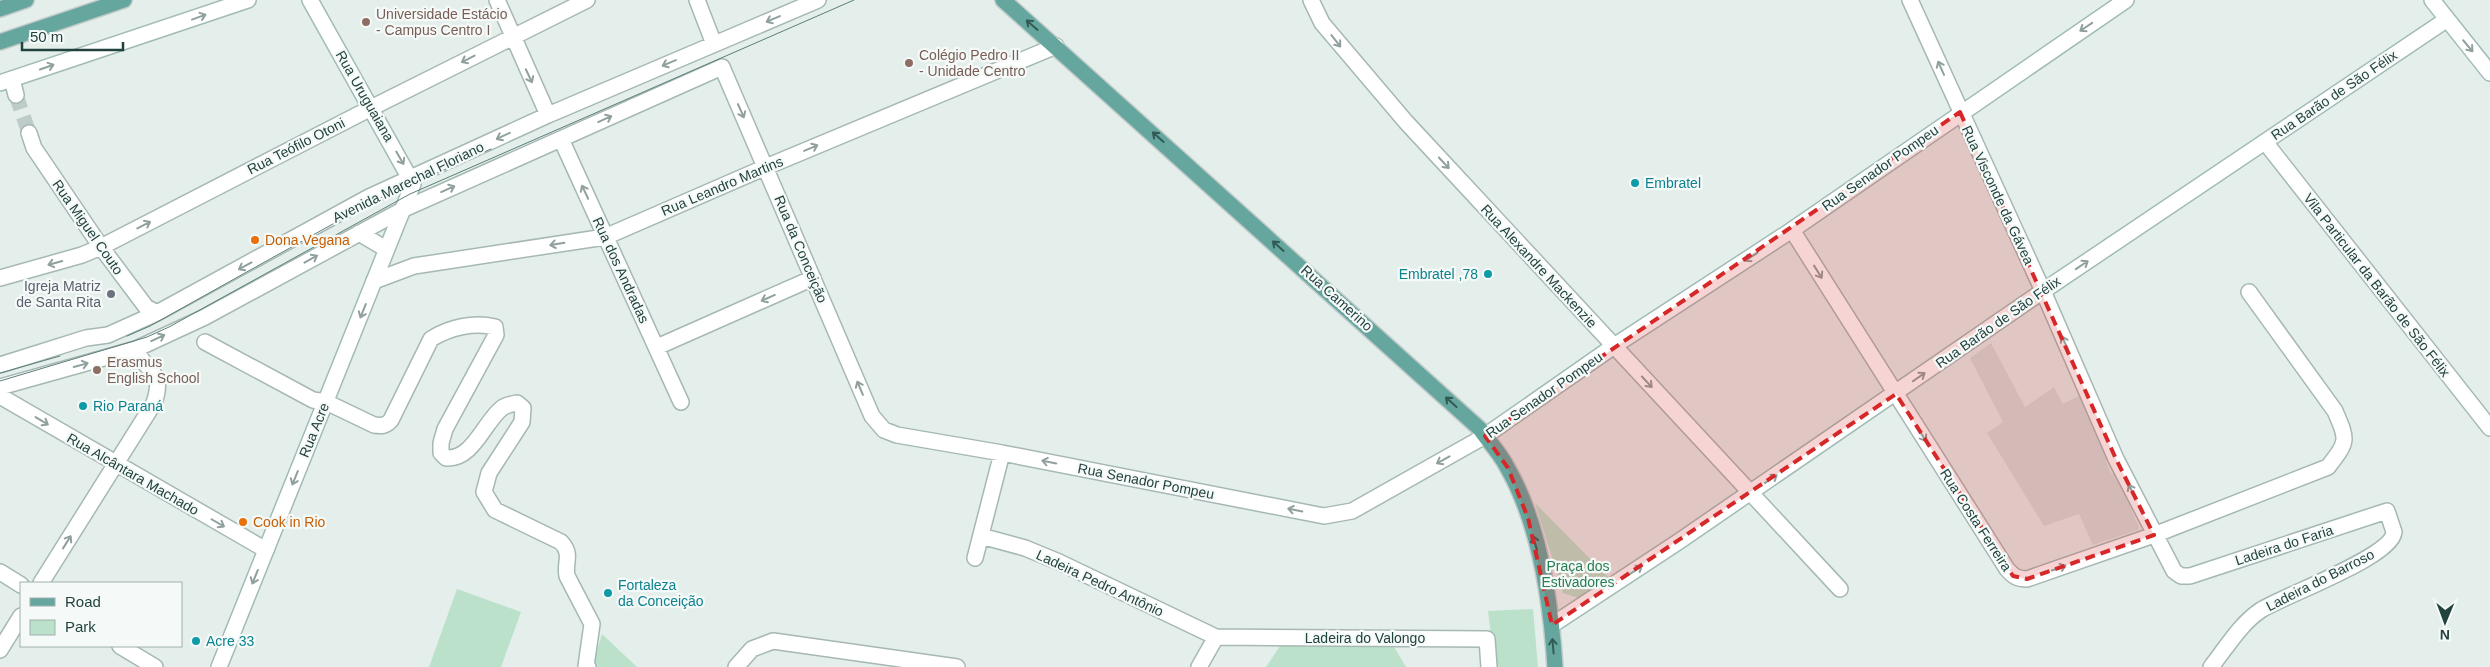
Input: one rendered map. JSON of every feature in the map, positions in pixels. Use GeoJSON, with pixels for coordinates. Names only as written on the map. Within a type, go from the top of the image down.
{"type":"FeatureCollection","features":[{"type":"Feature","properties":{"kind":"main road"},"geometry":{"type":"LineString","coordinates":[[0,9],[26,0]]}},
{"type":"Feature","properties":{"kind":"main road"},"geometry":{"type":"LineString","coordinates":[[0,42],[124,0]]}},
{"type":"Feature","properties":{"kind":"main road","name":"Rua Camerino"},"geometry":{"type":"LineString","coordinates":[[1003,0],[1465,414],[1485,436],[1508,468],[1528,518],[1544,577],[1552,625],[1555,667]]}},
{"type":"Feature","properties":{"kind":"street"},"geometry":{"type":"LineString","coordinates":[[16,95],[6,81],[248,0]]}},
{"type":"Feature","properties":{"kind":"street","name":"Rua Uruguaiana"},"geometry":{"type":"LineString","coordinates":[[310,0],[412,178]]}},
{"type":"Feature","properties":{"kind":"street"},"geometry":{"type":"LineString","coordinates":[[497,0],[512,38],[548,115]]}},
{"type":"Feature","properties":{"kind":"street","name":"Rua Teófilo Otoni"},"geometry":{"type":"LineString","coordinates":[[0,278],[82,255],[101,247],[371,108],[587,0]]}},
{"type":"Feature","properties":{"kind":"street"},"geometry":{"type":"LineString","coordinates":[[697,0],[714,44]]}},
{"type":"Feature","properties":{"kind":"street","name":"Avenida Marechal Floriano"},"geometry":{"type":"LineString","coordinates":[[0,365],[86,338],[108,335],[157,312],[369,198],[548,115],[818,0]]}},
{"type":"Feature","properties":{"kind":"street","name":"Rua Alexandre Mackenzie"},"geometry":{"type":"LineString","coordinates":[[1311,0],[1322,23],[1406,122],[1840,589]]}},
{"type":"Feature","properties":{"kind":"street","name":"Rua Visconde da Gávea"},"geometry":{"type":"LineString","coordinates":[[1910,0],[2043,291],[2116,459],[2154,535],[2174,571],[2180,576]]}},
{"type":"Feature","properties":{"kind":"street","name":"Rua Senador Pompeu"},"geometry":{"type":"LineString","coordinates":[[884,430],[896,436],[1002,453],[1324,516],[1352,511],[1485,436],[1614,346],[1792,230],[1960,112],[2126,0]]}},
{"type":"Feature","properties":{"kind":"street"},"geometry":{"type":"LineString","coordinates":[[2432,0],[2490,73]]}},
{"type":"Feature","properties":{"kind":"street","name":"Rua Barão de São Félix"},"geometry":{"type":"LineString","coordinates":[[1552,625],[1750,494],[2043,291],[2446,20]]}},
{"type":"Feature","properties":{"kind":"street","name":"Rua Leandro Martins"},"geometry":{"type":"LineString","coordinates":[[374,281],[414,266],[605,237],[766,167],[1056,46]]}},
{"type":"Feature","properties":{"kind":"street","name":"Avenida Marechal Floriano"},"geometry":{"type":"LineString","coordinates":[[0,387],[136,349],[205,317],[404,209],[722,67]]}},
{"type":"Feature","properties":{"kind":"street","name":"Rua da Conceição"},"geometry":{"type":"LineString","coordinates":[[722,67],[872,416],[884,430]]}},
{"type":"Feature","properties":{"kind":"street","name":"Rua Miguel Couto"},"geometry":{"type":"LineString","coordinates":[[29,133],[34,148],[101,247],[146,306],[157,312]]}},
{"type":"Feature","properties":{"kind":"street","name":"Rua dos Andradas"},"geometry":{"type":"LineString","coordinates":[[561,139],[681,402]]}},
{"type":"Feature","properties":{"kind":"street","name":"Vila Particular da Barão de São Félix"},"geometry":{"type":"LineString","coordinates":[[2265,142],[2490,428]]}},
{"type":"Feature","properties":{"kind":"street","name":"Rua Acre"},"geometry":{"type":"LineString","coordinates":[[219,667],[386,249],[410,194],[413,184],[412,178]]}},
{"type":"Feature","properties":{"kind":"street","name":"Rua Costa Ferreira"},"geometry":{"type":"LineString","coordinates":[[1792,230],[2013,576],[2026,579],[2154,535],[2328,467],[2345,442],[2345,434],[2335,411],[2249,292]]}},
{"type":"Feature","properties":{"kind":"street"},"geometry":{"type":"LineString","coordinates":[[359,233],[386,249]]}},
{"type":"Feature","properties":{"kind":"street"},"geometry":{"type":"LineString","coordinates":[[657,347],[813,278]]}},
{"type":"Feature","properties":{"kind":"street"},"geometry":{"type":"LineString","coordinates":[[205,342],[312,400],[326,402],[374,425],[387,425],[431,339],[444,331],[469,326],[486,325],[495,327],[496,335],[445,429],[441,453],[446,458],[454,459],[465,453],[503,406],[517,403],[523,408],[522,422],[490,474],[484,492],[495,510],[561,542],[567,548],[570,556],[566,570],[567,576],[592,624],[586,667]]}},
{"type":"Feature","properties":{"kind":"street"},"geometry":{"type":"LineString","coordinates":[[43,582],[154,403],[157,384],[155,375],[136,349]]}},
{"type":"Feature","properties":{"kind":"street","name":"Rua Alcântara Machado"},"geometry":{"type":"LineString","coordinates":[[0,396],[266,550]]}},
{"type":"Feature","properties":{"kind":"street"},"geometry":{"type":"LineString","coordinates":[[975,558],[1002,453]]}},
{"type":"Feature","properties":{"kind":"street","name":"Ladeira do Faria"},"geometry":{"type":"LineString","coordinates":[[2180,576],[2190,576],[2387,511]]}},
{"type":"Feature","properties":{"kind":"street","name":"Ladeira do Barroso"},"geometry":{"type":"LineString","coordinates":[[2211,667],[2238,633],[2262,610],[2346,569],[2390,542],[2394,532],[2387,511]]}},
{"type":"Feature","properties":{"kind":"street","name":"Ladeira Pedro Antônio"},"geometry":{"type":"LineString","coordinates":[[981,536],[1025,548],[1059,562],[1216,638]]}},
{"type":"Feature","properties":{"kind":"street"},"geometry":{"type":"LineString","coordinates":[[0,572],[20,584]]}},
{"type":"Feature","properties":{"kind":"street"},"geometry":{"type":"LineString","coordinates":[[0,650],[20,618]]}},
{"type":"Feature","properties":{"kind":"street"},"geometry":{"type":"LineString","coordinates":[[1199,667],[1216,638]]}},
{"type":"Feature","properties":{"kind":"street","name":"Ladeira do Valongo"},"geometry":{"type":"LineString","coordinates":[[1216,638],[1487,639],[1489,667]]}},
{"type":"Feature","properties":{"kind":"street"},"geometry":{"type":"LineString","coordinates":[[736,667],[752,649],[773,641],[957,667]]}},
{"type":"Feature","properties":{"kind":"street"},"geometry":{"type":"LineString","coordinates":[[122,647],[155,667]]}},
{"type":"Feature","properties":{"kind":"highlighted area"},"geometry":{"type":"Polygon","coordinates":[[[1960,112],[2116,459],[2154,535],[2027,579],[2013,576],[1896,394],[1552,625],[1528,518],[1508,468],[1485,436],[1960,112]]]}},
{"type":"Feature","properties":{"kind":"shaded area"},"geometry":{"type":"Polygon","coordinates":[[[1991,343],[2025,407],[2054,387],[2063,404],[2079,396],[2108,456],[2106,462],[2111,473],[2116,475],[2139,527],[2138,530],[2093,545],[2079,514],[2044,526],[1987,433],[2003,422],[1970,358],[1991,343]]]}},
{"type":"Feature","properties":{"kind":"green space","name":"Praça dos Estivadores"},"geometry":{"type":"Polygon","coordinates":[[[1535,503],[1610,579],[1582,599],[1563,593],[1535,503]]]}},
{"type":"Feature","properties":{"kind":"green space"},"geometry":{"type":"Polygon","coordinates":[[[457,589],[521,612],[501,667],[429,667],[457,589]]]}},
{"type":"Feature","properties":{"kind":"green space"},"geometry":{"type":"Polygon","coordinates":[[[1533,609],[1538,667],[1495,667],[1488,611],[1533,609]]]}},
{"type":"Feature","properties":{"kind":"green space"},"geometry":{"type":"Polygon","coordinates":[[[602,634],[637,667],[592,667],[602,634]]]}},
{"type":"Feature","properties":{"kind":"green space"},"geometry":{"type":"Polygon","coordinates":[[[1282,643],[1393,645],[1406,667],[1266,667],[1282,643]]]}},
{"type":"Feature","properties":{"kind":"tunnel"},"geometry":{"type":"LineString","coordinates":[[16,95],[29,133]]}},
{"type":"Feature","properties":{"kind":"tram line"},"geometry":{"type":"LineString","coordinates":[[0,381],[147,337],[169,327],[410,194],[854,0]]}},
{"type":"Feature","properties":{"kind":"tram line"},"geometry":{"type":"LineString","coordinates":[[127,336],[150,326],[374,201],[491,149]]}},
{"type":"Feature","properties":{"kind":"tram line"},"geometry":{"type":"LineString","coordinates":[[0,373],[60,356]]}},
{"type":"Feature","properties":{"kind":"place","name":"Universidade Estácio - Campus Centro I"},"geometry":{"type":"Point","coordinates":[366,22]}},
{"type":"Feature","properties":{"kind":"place","name":"Colégio Pedro II - Unidade Centro"},"geometry":{"type":"Point","coordinates":[909,63]}},
{"type":"Feature","properties":{"kind":"place","name":"Embratel"},"geometry":{"type":"Point","coordinates":[1635,183]}},
{"type":"Feature","properties":{"kind":"place","name":"Dona Vegana"},"geometry":{"type":"Point","coordinates":[255,240]}},
{"type":"Feature","properties":{"kind":"place","name":"Embratel ,78"},"geometry":{"type":"Point","coordinates":[1488,274]}},
{"type":"Feature","properties":{"kind":"place","name":"Igreja Matriz de Santa Rita"},"geometry":{"type":"Point","coordinates":[111,294]}},
{"type":"Feature","properties":{"kind":"place","name":"Erasmus English School"},"geometry":{"type":"Point","coordinates":[97,370]}},
{"type":"Feature","properties":{"kind":"place","name":"Rio Paraná"},"geometry":{"type":"Point","coordinates":[83,406]}},
{"type":"Feature","properties":{"kind":"place","name":"Cook in Rio"},"geometry":{"type":"Point","coordinates":[243,522]}},
{"type":"Feature","properties":{"kind":"place","name":"Fortaleza da Conceição"},"geometry":{"type":"Point","coordinates":[608,593]}},
{"type":"Feature","properties":{"kind":"place","name":"Acre 33"},"geometry":{"type":"Point","coordinates":[196,641]}}]}
